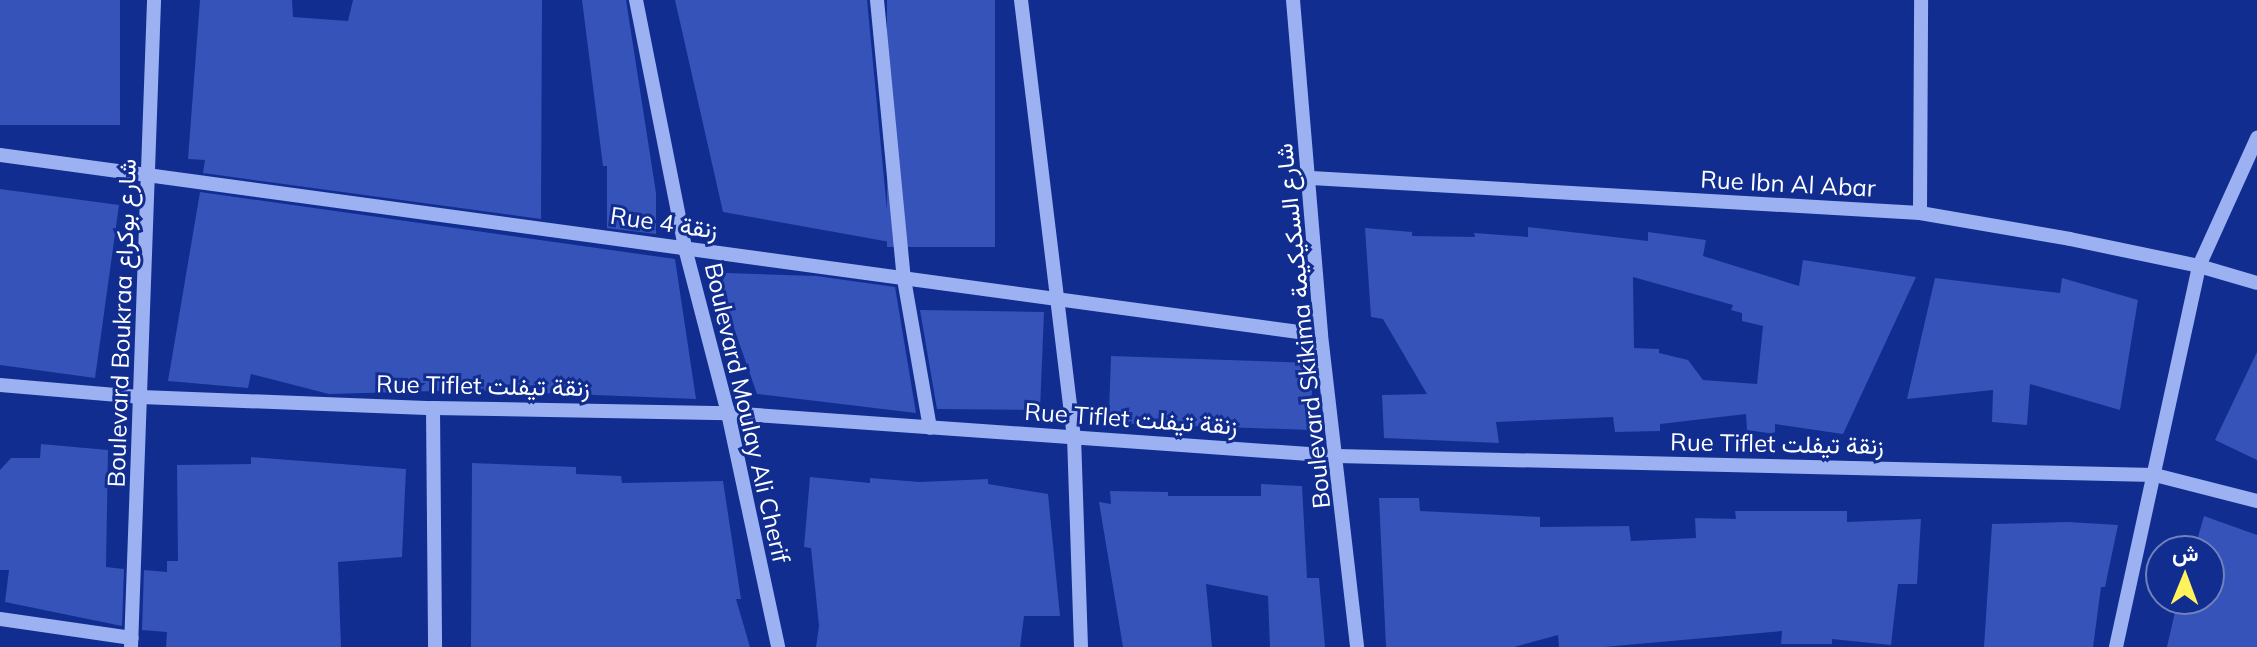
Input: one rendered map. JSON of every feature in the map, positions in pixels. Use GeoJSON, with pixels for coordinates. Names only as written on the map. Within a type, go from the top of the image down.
{"type":"FeatureCollection","features":[{"type":"Feature","properties":{"kind":"street","name":"Boulevard Boukraa شارع بوكراع"},"geometry":{"type":"LineString","coordinates":[[132,642],[154,0]]}},
{"type":"Feature","properties":{"kind":"street","name":"Boulevard Moulay Ali Cherif"},"geometry":{"type":"LineString","coordinates":[[636,0],[685,248],[728,413],[778,647]]}},
{"type":"Feature","properties":{"kind":"street"},"geometry":{"type":"LineString","coordinates":[[877,0],[904,279],[930,428]]}},
{"type":"Feature","properties":{"kind":"street"},"geometry":{"type":"LineString","coordinates":[[1021,0],[1074,436],[1081,647]]}},
{"type":"Feature","properties":{"kind":"street","name":"Boulevard Skikima شارع السكيكيمة"},"geometry":{"type":"LineString","coordinates":[[1293,0],[1311,178],[1321,335],[1357,647]]}},
{"type":"Feature","properties":{"kind":"street"},"geometry":{"type":"LineString","coordinates":[[1920,213],[1921,0]]}},
{"type":"Feature","properties":{"kind":"street"},"geometry":{"type":"LineString","coordinates":[[2116,647],[2199,266],[2257,138]]}},
{"type":"Feature","properties":{"kind":"street","name":"Rue 4 زنقة"},"geometry":{"type":"LineString","coordinates":[[0,155],[1059,302],[1321,335]]}},
{"type":"Feature","properties":{"kind":"street","name":"Rue Ibn Al Abar"},"geometry":{"type":"LineString","coordinates":[[1311,178],[1920,213],[2070,239],[2199,266],[2257,283]]}},
{"type":"Feature","properties":{"kind":"street","name":"Rue Tiflet زنقة تيفلت"},"geometry":{"type":"LineString","coordinates":[[0,385],[141,397],[433,408],[728,413],[1337,456],[2155,475],[2257,501]]}},
{"type":"Feature","properties":{"kind":"street"},"geometry":{"type":"LineString","coordinates":[[433,408],[435,647]]}},
{"type":"Feature","properties":{"kind":"street"},"geometry":{"type":"LineString","coordinates":[[0,619],[132,642]]}},
{"type":"Feature","properties":{"kind":"building"},"geometry":{"type":"Polygon","coordinates":[[[0,0],[120,0],[120,125],[0,125],[0,0]]]}},
{"type":"Feature","properties":{"kind":"building"},"geometry":{"type":"Polygon","coordinates":[[[200,0],[292,0],[293,17],[348,21],[353,0],[542,0],[541,219],[203,173],[205,160],[188,159],[200,0]]]}},
{"type":"Feature","properties":{"kind":"building"},"geometry":{"type":"Polygon","coordinates":[[[582,0],[626,0],[656,193],[656,234],[607,228],[607,166],[603,166],[582,0]]]}},
{"type":"Feature","properties":{"kind":"building"},"geometry":{"type":"Polygon","coordinates":[[[675,0],[867,0],[890,242],[723,212],[675,0]]]}},
{"type":"Feature","properties":{"kind":"building"},"geometry":{"type":"Polygon","coordinates":[[[887,0],[995,0],[995,247],[887,247],[887,0]]]}},
{"type":"Feature","properties":{"kind":"building"},"geometry":{"type":"Polygon","coordinates":[[[0,189],[119,205],[95,378],[0,365],[0,189]]]}},
{"type":"Feature","properties":{"kind":"building"},"geometry":{"type":"Polygon","coordinates":[[[200,192],[675,259],[696,399],[473,390],[329,394],[251,374],[248,388],[168,381],[200,192]]]}},
{"type":"Feature","properties":{"kind":"building"},"geometry":{"type":"Polygon","coordinates":[[[1528,227],[1648,241],[1648,232],[1706,240],[1703,256],[1799,286],[1803,260],[1916,277],[1843,434],[1775,424],[1775,434],[1747,430],[1746,414],[1660,424],[1660,431],[1615,432],[1613,417],[1496,422],[1499,443],[1384,438],[1382,395],[1427,394],[1383,319],[1371,317],[1365,228],[1412,232],[1412,236],[1475,237],[1474,233],[1528,237],[1528,227]],[[1633,277],[1634,348],[1659,349],[1659,353],[1688,360],[1703,380],[1757,384],[1763,326],[1742,321],[1742,313],[1731,310],[1733,305],[1633,277]]]}},
{"type":"Feature","properties":{"kind":"building"},"geometry":{"type":"Polygon","coordinates":[[[726,273],[816,276],[895,287],[916,413],[757,394],[720,288],[726,273]]]}},
{"type":"Feature","properties":{"kind":"building"},"geometry":{"type":"Polygon","coordinates":[[[1935,278],[2060,293],[2062,278],[2138,300],[2120,410],[2030,384],[2027,425],[1992,422],[1993,390],[1907,399],[1935,278]]]}},
{"type":"Feature","properties":{"kind":"building"},"geometry":{"type":"Polygon","coordinates":[[[920,310],[1044,312],[1040,410],[937,409],[920,310]]]}},
{"type":"Feature","properties":{"kind":"building"},"geometry":{"type":"Polygon","coordinates":[[[2257,352],[2257,460],[2215,440],[2257,352]]]}},
{"type":"Feature","properties":{"kind":"building"},"geometry":{"type":"Polygon","coordinates":[[[1111,356],[1313,363],[1311,430],[1109,423],[1111,356]]]}},
{"type":"Feature","properties":{"kind":"building"},"geometry":{"type":"Polygon","coordinates":[[[41,444],[108,450],[106,567],[124,569],[122,626],[5,602],[9,570],[0,570],[0,470],[11,458],[40,458],[41,444]]]}},
{"type":"Feature","properties":{"kind":"building"},"geometry":{"type":"Polygon","coordinates":[[[251,457],[406,469],[402,557],[338,562],[341,647],[166,647],[167,632],[142,630],[144,570],[167,572],[167,561],[178,561],[177,465],[251,464],[251,457]]]}},
{"type":"Feature","properties":{"kind":"building"},"geometry":{"type":"Polygon","coordinates":[[[472,463],[576,467],[576,474],[621,476],[622,483],[723,481],[741,599],[736,599],[750,647],[471,647],[472,463]]]}},
{"type":"Feature","properties":{"kind":"building"},"geometry":{"type":"Polygon","coordinates":[[[810,477],[870,483],[870,478],[920,482],[988,479],[988,484],[1048,494],[1060,616],[1024,616],[1020,647],[816,647],[819,626],[811,548],[804,547],[810,477]]]}},
{"type":"Feature","properties":{"kind":"building"},"geometry":{"type":"Polygon","coordinates":[[[1261,484],[1302,486],[1307,578],[1319,578],[1325,647],[1270,647],[1268,596],[1206,584],[1212,647],[1123,647],[1099,502],[1111,504],[1110,491],[1168,492],[1168,496],[1261,496],[1261,484]]]}},
{"type":"Feature","properties":{"kind":"building"},"geometry":{"type":"Polygon","coordinates":[[[1379,498],[1419,498],[1420,511],[1540,517],[1540,527],[1629,526],[1631,541],[1696,538],[1695,518],[1736,519],[1735,511],[1847,511],[1847,522],[1921,519],[1917,584],[1898,584],[1891,645],[1832,639],[1832,644],[1781,644],[1782,631],[1604,647],[1559,647],[1558,635],[1514,647],[1386,647],[1379,498]]]}},
{"type":"Feature","properties":{"kind":"building"},"geometry":{"type":"Polygon","coordinates":[[[2204,516],[2257,535],[2257,647],[2167,647],[2174,615],[2225,615],[2225,535],[2199,535],[2204,516]]]}},
{"type":"Feature","properties":{"kind":"building"},"geometry":{"type":"Polygon","coordinates":[[[2068,522],[2118,525],[2105,587],[2101,587],[2093,647],[1984,647],[1992,524],[2068,522]]]}}]}
